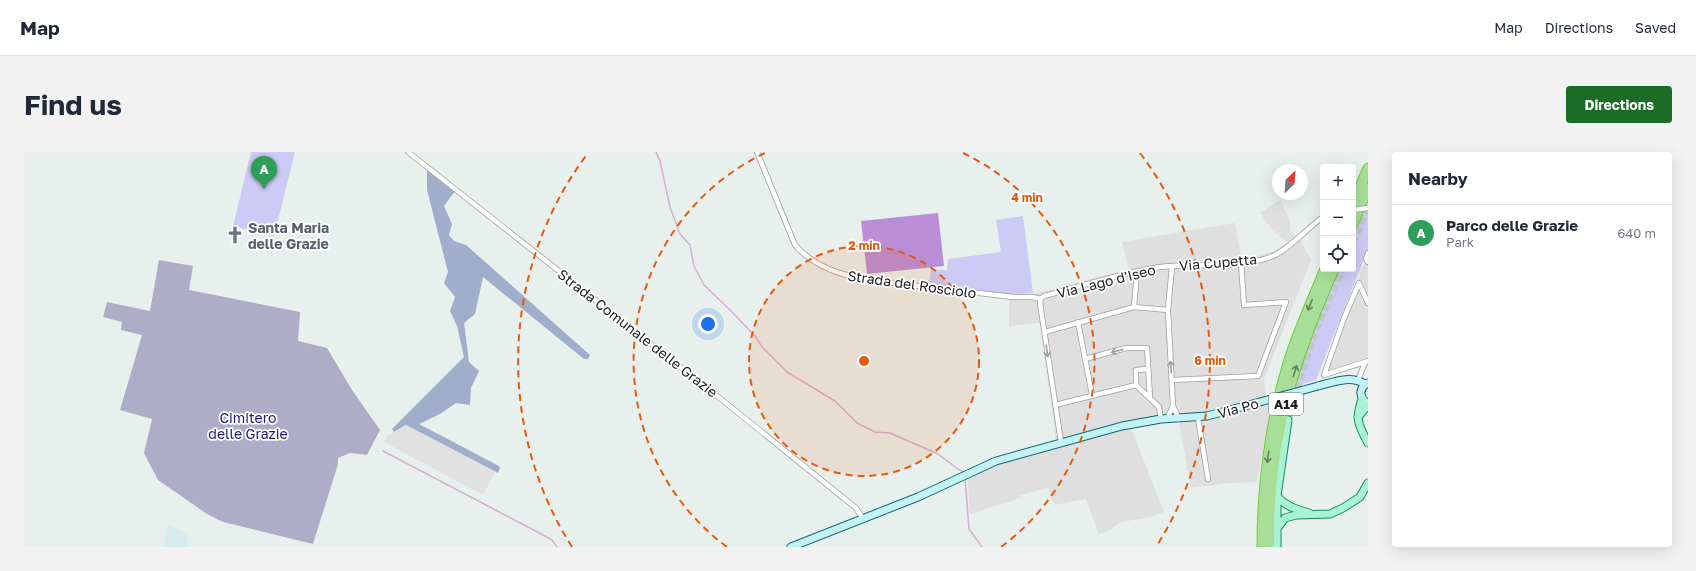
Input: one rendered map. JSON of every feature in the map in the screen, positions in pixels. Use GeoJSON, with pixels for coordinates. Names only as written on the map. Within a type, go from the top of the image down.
{"type":"FeatureCollection","features":[{"type":"Feature","properties":{"kind":"highway"},"geometry":{"type":"LineString","coordinates":[[1354,200],[1368,168]]}},
{"type":"Feature","properties":{"kind":"highway"},"geometry":{"type":"LineString","coordinates":[[1356,217],[1368,188]]}},
{"type":"Feature","properties":{"kind":"highway","name":"A14"},"geometry":{"type":"LineString","coordinates":[[1262,547],[1264,490],[1275,416],[1288,363],[1324,272]]}},
{"type":"Feature","properties":{"kind":"highway","name":"A14"},"geometry":{"type":"LineString","coordinates":[[1269,547],[1271,491],[1282,418],[1301,353],[1333,272]]}},
{"type":"Feature","properties":{"kind":"main road"},"geometry":{"type":"LineString","coordinates":[[1362,398],[1358,407],[1358,417],[1368,443]]}},
{"type":"Feature","properties":{"kind":"main road"},"geometry":{"type":"LineString","coordinates":[[1358,417],[1368,404]]}},
{"type":"Feature","properties":{"kind":"main road"},"geometry":{"type":"LineString","coordinates":[[1276,547],[1277,496],[1288,420]]}},
{"type":"Feature","properties":{"kind":"main road"},"geometry":{"type":"LineString","coordinates":[[1276,530],[1285,518],[1330,514],[1343,508],[1360,497],[1368,483]]}},
{"type":"Feature","properties":{"kind":"main road"},"geometry":{"type":"LineString","coordinates":[[1277,496],[1287,505],[1296,510],[1317,515]]}},
{"type":"Feature","properties":{"kind":"main road"},"geometry":{"type":"LineString","coordinates":[[1276,511],[1287,505]]}},
{"type":"Feature","properties":{"kind":"main road"},"geometry":{"type":"LineString","coordinates":[[1276,511],[1285,518]]}},
{"type":"Feature","properties":{"kind":"street","name":"Strada Comunale delle Grazie"},"geometry":{"type":"LineString","coordinates":[[408,152],[717,396],[856,508],[863,519]]}},
{"type":"Feature","properties":{"kind":"street","name":"Strada del Rosciolo"},"geometry":{"type":"LineString","coordinates":[[757,152],[795,245],[805,255],[830,270],[845,276],[868,280],[1013,298],[1032,296],[1041,298]]}},
{"type":"Feature","properties":{"kind":"street"},"geometry":{"type":"LineString","coordinates":[[1356,210],[1368,208]]}},
{"type":"Feature","properties":{"kind":"street","name":"Via Cupetta"},"geometry":{"type":"LineString","coordinates":[[1172,266],[1258,261],[1287,247],[1320,220]]}},
{"type":"Feature","properties":{"kind":"street"},"geometry":{"type":"LineString","coordinates":[[1368,253],[1366,259],[1368,262]]}},
{"type":"Feature","properties":{"kind":"street"},"geometry":{"type":"LineString","coordinates":[[1172,380],[1258,376],[1286,302],[1244,305],[1241,263]]}},
{"type":"Feature","properties":{"kind":"street","name":"Via Lago d'Iseo"},"geometry":{"type":"LineString","coordinates":[[1041,298],[1137,271],[1172,266]]}},
{"type":"Feature","properties":{"kind":"street"},"geometry":{"type":"LineString","coordinates":[[1172,266],[1168,310],[1173,406],[1179,419]]}},
{"type":"Feature","properties":{"kind":"street"},"geometry":{"type":"LineString","coordinates":[[1134,307],[1137,271]]}},
{"type":"Feature","properties":{"kind":"street"},"geometry":{"type":"LineString","coordinates":[[1367,362],[1324,375],[1358,283],[1368,303]]}},
{"type":"Feature","properties":{"kind":"street"},"geometry":{"type":"LineString","coordinates":[[1041,298],[1040,303],[1061,442]]}},
{"type":"Feature","properties":{"kind":"street"},"geometry":{"type":"LineString","coordinates":[[1045,332],[1134,307],[1168,310]]}},
{"type":"Feature","properties":{"kind":"street"},"geometry":{"type":"LineString","coordinates":[[1078,322],[1092,395]]}},
{"type":"Feature","properties":{"kind":"street"},"geometry":{"type":"LineString","coordinates":[[1085,358],[1126,348],[1147,348],[1150,398]]}},
{"type":"Feature","properties":{"kind":"street"},"geometry":{"type":"LineString","coordinates":[[1367,362],[1355,379],[1365,386],[1362,398],[1368,404]]}},
{"type":"Feature","properties":{"kind":"street"},"geometry":{"type":"LineString","coordinates":[[1148,369],[1136,370],[1136,385],[1159,407],[1164,419]]}},
{"type":"Feature","properties":{"kind":"street","name":"Via Po"},"geometry":{"type":"LineString","coordinates":[[791,547],[936,489],[980,467],[1061,442],[1122,426],[1164,419],[1198,418],[1318,386],[1355,379]]}},
{"type":"Feature","properties":{"kind":"street"},"geometry":{"type":"LineString","coordinates":[[1055,405],[1136,385]]}},
{"type":"Feature","properties":{"kind":"street"},"geometry":{"type":"LineString","coordinates":[[1164,419],[1173,406]]}},
{"type":"Feature","properties":{"kind":"street"},"geometry":{"type":"LineString","coordinates":[[1198,418],[1208,479]]}},
{"type":"Feature","properties":{"kind":"shaded area"},"geometry":{"type":"Polygon","coordinates":[[[251,152],[295,152],[274,236],[233,226],[251,152]]]}},
{"type":"Feature","properties":{"kind":"shaded area"},"geometry":{"type":"Polygon","coordinates":[[[427,170],[455,191],[444,206],[452,224],[449,235],[454,241],[466,245],[590,355],[588,359],[584,359],[483,277],[475,314],[464,323],[469,362],[479,371],[471,388],[470,405],[456,403],[440,414],[419,424],[499,466],[500,468],[498,473],[406,425],[394,432],[392,429],[464,357],[457,326],[450,311],[455,297],[444,283],[448,272],[427,190],[427,170]]]}},
{"type":"Feature","properties":{"kind":"shaded area"},"geometry":{"type":"Polygon","coordinates":[[[1280,200],[1290,220],[1290,230],[1300,240],[1311,260],[1264,379],[1269,418],[1257,482],[1228,483],[1191,488],[1179,422],[1152,424],[1131,428],[1164,512],[1151,517],[1121,522],[1110,530],[1099,534],[1086,499],[1054,505],[1048,488],[1020,495],[1021,498],[970,514],[967,470],[999,456],[1056,441],[1040,323],[1009,326],[1009,295],[1033,294],[1129,269],[1122,242],[1235,223],[1242,260],[1275,251],[1287,242],[1273,231],[1260,213],[1280,200]]]}},
{"type":"Feature","properties":{"kind":"shaded area"},"geometry":{"type":"Polygon","coordinates":[[[938,213],[944,266],[867,274],[861,221],[938,213]]]}},
{"type":"Feature","properties":{"kind":"shaded area"},"geometry":{"type":"Polygon","coordinates":[[[1360,214],[1368,214],[1368,249],[1316,380],[1295,386],[1308,342],[1336,272],[1356,272],[1356,224],[1360,214]]]}},
{"type":"Feature","properties":{"kind":"shaded area"},"geometry":{"type":"Polygon","coordinates":[[[1023,216],[1033,293],[1007,295],[929,285],[931,269],[947,270],[948,259],[1001,252],[996,220],[1023,216]]]}},
{"type":"Feature","properties":{"kind":"shaded area"},"geometry":{"type":"Polygon","coordinates":[[[1368,253],[1368,365],[1321,376],[1366,259],[1368,253]]]}},
{"type":"Feature","properties":{"kind":"shaded area"},"geometry":{"type":"Polygon","coordinates":[[[406,425],[495,472],[483,495],[384,442],[387,436],[406,425]]]}},
{"type":"Feature","properties":{"kind":"shaded area"},"geometry":{"type":"Polygon","coordinates":[[[168,523],[187,535],[188,547],[163,547],[168,523]]]}},
{"type":"Feature","properties":{"kind":"green space","name":"Cimitero delle Grazie"},"geometry":{"type":"Polygon","coordinates":[[[159,260],[193,266],[189,290],[300,312],[298,341],[327,348],[352,390],[380,430],[367,455],[350,453],[338,458],[338,464],[313,544],[223,522],[207,514],[158,480],[144,453],[152,419],[120,410],[142,335],[121,330],[122,322],[103,317],[107,302],[150,311],[159,260]]]}},
{"type":"Feature","properties":{"kind":"waterway"},"geometry":{"type":"LineString","coordinates":[[656,152],[660,161],[670,207],[680,234],[690,245],[694,266],[704,285],[755,336],[762,347],[787,372],[835,401],[857,423],[875,432],[890,433],[938,454],[964,472]]}},
{"type":"Feature","properties":{"kind":"waterway"},"geometry":{"type":"LineString","coordinates":[[383,451],[547,537],[552,540],[557,547]]}},
{"type":"Feature","properties":{"kind":"waterway"},"geometry":{"type":"LineString","coordinates":[[965,478],[969,529],[982,547]]}},
{"type":"Feature","properties":{"kind":"tunnel"},"geometry":{"type":"LineString","coordinates":[[1356,236],[1368,207]]}},
{"type":"Feature","properties":{"kind":"tunnel"},"geometry":{"type":"LineString","coordinates":[[1288,420],[1316,330],[1341,272]]}},
{"type":"Feature","properties":{"kind":"place","name":"Parco delle Grazie"},"geometry":{"type":"Point","coordinates":[264,189]}},
{"type":"Feature","properties":{"kind":"place","name":"Santa Maria delle Grazie"},"geometry":{"type":"Point","coordinates":[235,235]}}]}
